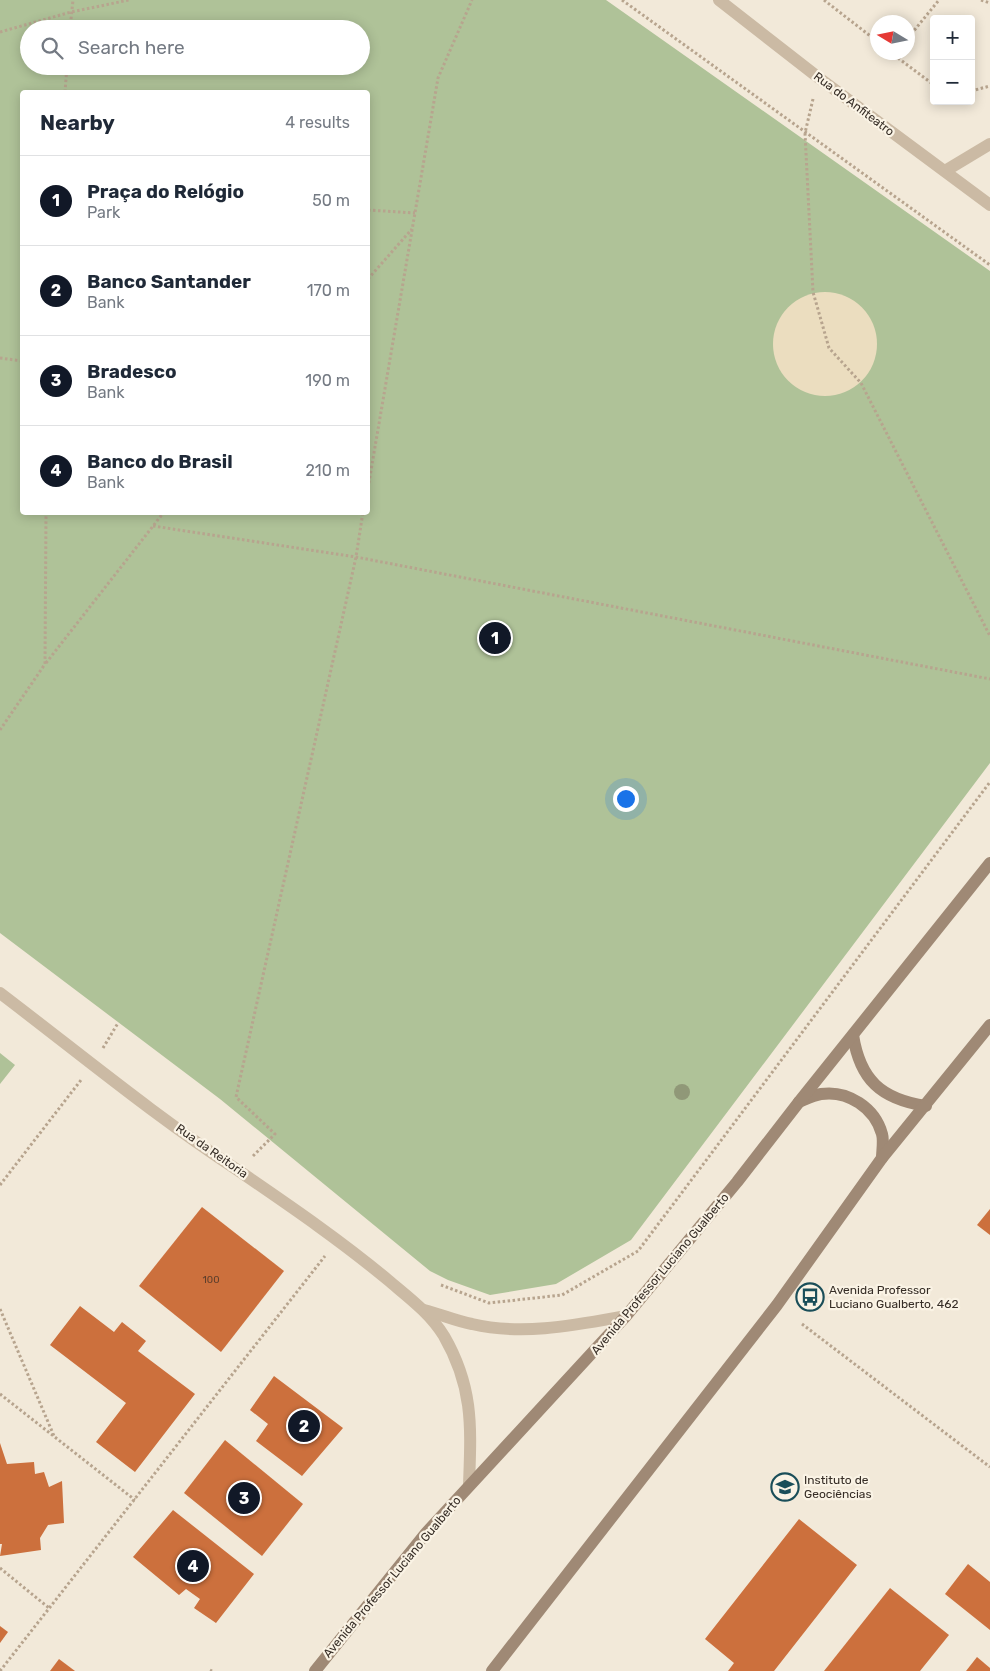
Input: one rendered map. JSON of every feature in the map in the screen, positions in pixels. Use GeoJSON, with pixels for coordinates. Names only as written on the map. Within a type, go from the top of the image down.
{"type":"FeatureCollection","features":[{"type":"Feature","properties":{"kind":"street","name":"Rua do Anfiteatro"},"geometry":{"type":"LineString","coordinates":[[719,0],[818,78],[990,205]]}},
{"type":"Feature","properties":{"kind":"street"},"geometry":{"type":"LineString","coordinates":[[945,171],[990,144]]}},
{"type":"Feature","properties":{"kind":"street","name":"Avenida Professor Luciano Gualberto"},"geometry":{"type":"LineString","coordinates":[[315,1671],[367,1604],[469,1485],[626,1316],[737,1182],[990,863]]}},
{"type":"Feature","properties":{"kind":"street","name":"Rua da Reitoria"},"geometry":{"type":"LineString","coordinates":[[0,993],[238,1171],[338,1239],[424,1310],[443,1334],[457,1361],[467,1391],[471,1421],[469,1485]]}},
{"type":"Feature","properties":{"kind":"street"},"geometry":{"type":"LineString","coordinates":[[492,1671],[777,1305],[882,1158],[990,1025]]}},
{"type":"Feature","properties":{"kind":"street"},"geometry":{"type":"LineString","coordinates":[[853,1035],[856,1057],[867,1077],[883,1093],[904,1103],[926,1106]]}},
{"type":"Feature","properties":{"kind":"street"},"geometry":{"type":"LineString","coordinates":[[799,1102],[821,1094],[850,1096],[864,1106],[875,1119],[882,1135],[882,1158]]}},
{"type":"Feature","properties":{"kind":"street","name":"Rua da Reitoria"},"geometry":{"type":"LineString","coordinates":[[424,1310],[473,1324],[524,1330],[574,1325],[626,1316]]}},
{"type":"Feature","properties":{"kind":"path"},"geometry":{"type":"LineString","coordinates":[[71,20],[73,0]]}},
{"type":"Feature","properties":{"kind":"path"},"geometry":{"type":"LineString","coordinates":[[43,20],[129,0]]}},
{"type":"Feature","properties":{"kind":"path"},"geometry":{"type":"LineString","coordinates":[[370,476],[438,78],[472,0]]}},
{"type":"Feature","properties":{"kind":"path"},"geometry":{"type":"LineString","coordinates":[[622,0],[805,134],[990,265]]}},
{"type":"Feature","properties":{"kind":"path"},"geometry":{"type":"LineString","coordinates":[[824,0],[870,36]]}},
{"type":"Feature","properties":{"kind":"path"},"geometry":{"type":"LineString","coordinates":[[915,29],[939,0]]}},
{"type":"Feature","properties":{"kind":"path"},"geometry":{"type":"LineString","coordinates":[[981,0],[990,3]]}},
{"type":"Feature","properties":{"kind":"path"},"geometry":{"type":"LineString","coordinates":[[0,32],[20,26]]}},
{"type":"Feature","properties":{"kind":"path"},"geometry":{"type":"LineString","coordinates":[[902,60],[930,82]]}},
{"type":"Feature","properties":{"kind":"path"},"geometry":{"type":"LineString","coordinates":[[65,90],[66,75]]}},
{"type":"Feature","properties":{"kind":"path"},"geometry":{"type":"LineString","coordinates":[[818,78],[805,134],[813,292],[829,348],[861,382],[990,636]]}},
{"type":"Feature","properties":{"kind":"path"},"geometry":{"type":"LineString","coordinates":[[975,90],[990,86]]}},
{"type":"Feature","properties":{"kind":"path"},"geometry":{"type":"LineString","coordinates":[[370,210],[415,212]]}},
{"type":"Feature","properties":{"kind":"path"},"geometry":{"type":"LineString","coordinates":[[370,277],[412,228]]}},
{"type":"Feature","properties":{"kind":"path"},"geometry":{"type":"LineString","coordinates":[[0,358],[20,361]]}},
{"type":"Feature","properties":{"kind":"path"},"geometry":{"type":"LineString","coordinates":[[45,664],[46,515]]}},
{"type":"Feature","properties":{"kind":"path"},"geometry":{"type":"LineString","coordinates":[[0,730],[45,664],[162,515]]}},
{"type":"Feature","properties":{"kind":"path"},"geometry":{"type":"LineString","coordinates":[[238,1171],[275,1134],[236,1097],[356,557],[363,515]]}},
{"type":"Feature","properties":{"kind":"path"},"geometry":{"type":"LineString","coordinates":[[153,526],[356,557],[990,679]]}},
{"type":"Feature","properties":{"kind":"path"},"geometry":{"type":"LineString","coordinates":[[441,1285],[488,1303],[562,1295],[638,1251],[990,782]]}},
{"type":"Feature","properties":{"kind":"path"},"geometry":{"type":"LineString","coordinates":[[0,1185],[93,1064],[118,1023]]}},
{"type":"Feature","properties":{"kind":"path"},"geometry":{"type":"LineString","coordinates":[[0,1671],[338,1239]]}},
{"type":"Feature","properties":{"kind":"path"},"geometry":{"type":"LineString","coordinates":[[0,1309],[54,1437]]}},
{"type":"Feature","properties":{"kind":"path"},"geometry":{"type":"LineString","coordinates":[[802,1324],[990,1467]]}},
{"type":"Feature","properties":{"kind":"path"},"geometry":{"type":"LineString","coordinates":[[0,1394],[135,1500]]}},
{"type":"Feature","properties":{"kind":"path"},"geometry":{"type":"LineString","coordinates":[[0,1568],[50,1608]]}},
{"type":"Feature","properties":{"kind":"green space"},"geometry":{"type":"Polygon","coordinates":[[[0,0],[606,0],[990,271],[990,763],[631,1240],[556,1284],[490,1295],[448,1280],[430,1271],[220,1099],[0,933],[0,0]]]}},
{"type":"Feature","properties":{"kind":"green space"},"geometry":{"type":"Polygon","coordinates":[[[0,1053],[15,1065],[0,1084],[0,1053]]]}},
{"type":"Feature","properties":{"kind":"shaded area"},"geometry":{"type":"Polygon","coordinates":[[[825,292],[845,296],[854,300],[862,307],[869,315],[873,324],[877,344],[873,364],[869,373],[862,381],[854,388],[845,392],[825,396],[805,392],[796,388],[788,381],[781,373],[777,364],[773,344],[777,324],[781,315],[788,307],[796,300],[805,296],[825,292]]]}},
{"type":"Feature","properties":{"kind":"building"},"geometry":{"type":"Polygon","coordinates":[[[202,1207],[284,1271],[221,1352],[139,1286],[202,1207]]]}},
{"type":"Feature","properties":{"kind":"building"},"geometry":{"type":"Polygon","coordinates":[[[990,1209],[990,1235],[977,1225],[990,1209]]]}},
{"type":"Feature","properties":{"kind":"building"},"geometry":{"type":"Polygon","coordinates":[[[80,1306],[114,1332],[122,1322],[146,1341],[138,1351],[195,1394],[135,1472],[96,1442],[126,1403],[50,1345],[80,1306]]]}},
{"type":"Feature","properties":{"kind":"building"},"geometry":{"type":"Polygon","coordinates":[[[274,1376],[343,1428],[302,1476],[256,1441],[268,1424],[250,1410],[274,1376]]]}},
{"type":"Feature","properties":{"kind":"building"},"geometry":{"type":"Polygon","coordinates":[[[225,1440],[303,1504],[262,1556],[184,1493],[225,1440]]]}},
{"type":"Feature","properties":{"kind":"building"},"geometry":{"type":"Polygon","coordinates":[[[0,1443],[7,1464],[34,1462],[35,1474],[44,1472],[49,1487],[62,1481],[64,1523],[48,1525],[40,1538],[41,1550],[0,1556],[2,1544],[0,1544],[0,1443]]]}},
{"type":"Feature","properties":{"kind":"building"},"geometry":{"type":"Polygon","coordinates":[[[173,1510],[254,1574],[216,1623],[194,1608],[200,1599],[186,1589],[179,1595],[133,1557],[173,1510]]]}},
{"type":"Feature","properties":{"kind":"building"},"geometry":{"type":"Polygon","coordinates":[[[799,1519],[857,1565],[774,1671],[728,1671],[734,1663],[705,1639],[799,1519]]]}},
{"type":"Feature","properties":{"kind":"building"},"geometry":{"type":"Polygon","coordinates":[[[968,1564],[990,1582],[990,1630],[945,1594],[968,1564]]]}},
{"type":"Feature","properties":{"kind":"building"},"geometry":{"type":"Polygon","coordinates":[[[890,1588],[949,1635],[920,1671],[824,1671],[890,1588]]]}},
{"type":"Feature","properties":{"kind":"building"},"geometry":{"type":"Polygon","coordinates":[[[0,1626],[8,1632],[0,1643],[0,1626]]]}},
{"type":"Feature","properties":{"kind":"building"},"geometry":{"type":"Polygon","coordinates":[[[977,1657],[990,1668],[990,1671],[966,1671],[977,1657]]]}},
{"type":"Feature","properties":{"kind":"building"},"geometry":{"type":"Polygon","coordinates":[[[59,1659],[75,1671],[50,1671],[59,1659]]]}},
{"type":"Feature","properties":{"kind":"place","name":"Praça do Relógio"},"geometry":{"type":"Point","coordinates":[495,638]}},
{"type":"Feature","properties":{"kind":"place","name":"Avenida Professor Luciano Gualberto, 462"},"geometry":{"type":"Point","coordinates":[810,1297]}},
{"type":"Feature","properties":{"kind":"place","name":"Banco Santander"},"geometry":{"type":"Point","coordinates":[304,1426]}},
{"type":"Feature","properties":{"kind":"place","name":"Instituto de Geociências"},"geometry":{"type":"Point","coordinates":[785,1487]}},
{"type":"Feature","properties":{"kind":"place","name":"Bradesco"},"geometry":{"type":"Point","coordinates":[244,1498]}},
{"type":"Feature","properties":{"kind":"place","name":"Banco do Brasil"},"geometry":{"type":"Point","coordinates":[193,1566]}}]}
